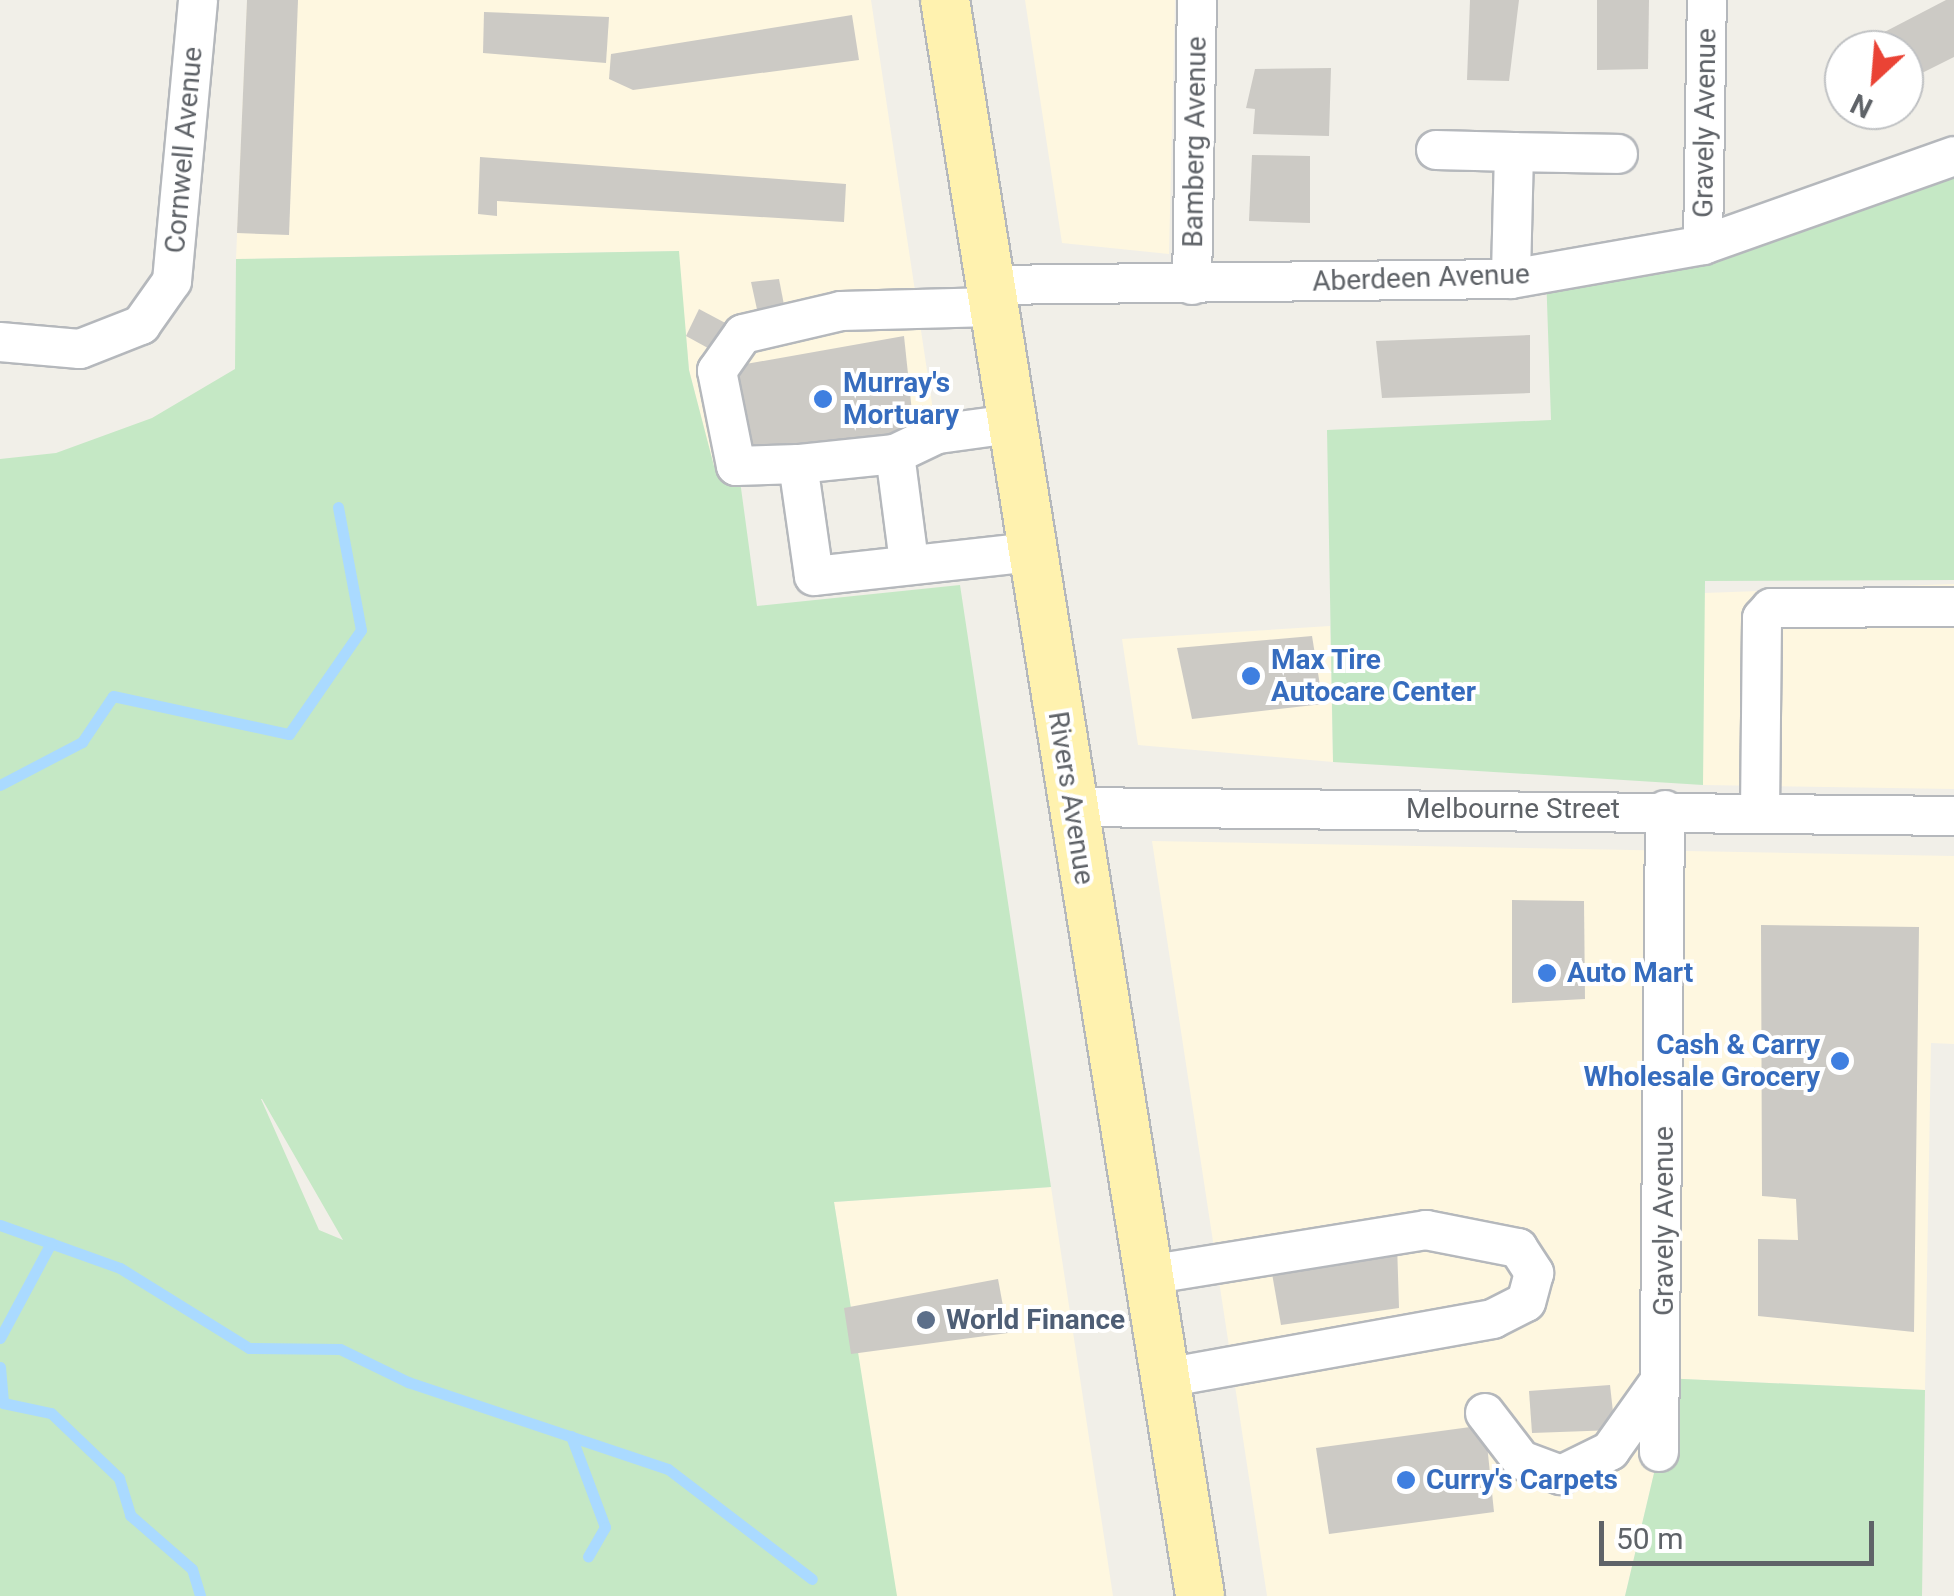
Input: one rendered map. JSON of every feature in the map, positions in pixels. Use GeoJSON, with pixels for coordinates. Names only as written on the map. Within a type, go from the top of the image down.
{"type":"FeatureCollection","features":[{"type":"Feature","properties":{"kind":"main road","name":"Rivers Avenue"},"geometry":{"type":"LineString","coordinates":[[946,0],[990,296],[1200,1596]]}},
{"type":"Feature","properties":{"kind":"street","name":"Cornwell Avenue"},"geometry":{"type":"LineString","coordinates":[[0,342],[80,349],[141,325],[172,282],[198,0]]}},
{"type":"Feature","properties":{"kind":"street","name":"Bamberg Avenue"},"geometry":{"type":"LineString","coordinates":[[1192,284],[1198,0]]}},
{"type":"Feature","properties":{"kind":"street","name":"Gravely Avenue"},"geometry":{"type":"LineString","coordinates":[[1702,246],[1707,0]]}},
{"type":"Feature","properties":{"kind":"street"},"geometry":{"type":"LineString","coordinates":[[1436,150],[1618,154]]}},
{"type":"Feature","properties":{"kind":"street"},"geometry":{"type":"LineString","coordinates":[[1511,279],[1514,152]]}},
{"type":"Feature","properties":{"kind":"street","name":"Aberdeen Avenue"},"geometry":{"type":"LineString","coordinates":[[798,464],[736,466],[717,371],[743,334],[841,311],[990,296],[1192,284],[1511,279],[1702,246],[1954,156]]}},
{"type":"Feature","properties":{"kind":"street"},"geometry":{"type":"LineString","coordinates":[[1011,424],[937,434],[895,454],[798,464],[814,576],[909,562],[1032,552]]}},
{"type":"Feature","properties":{"kind":"street"},"geometry":{"type":"LineString","coordinates":[[895,454],[909,562]]}},
{"type":"Feature","properties":{"kind":"street"},"geometry":{"type":"LineString","coordinates":[[1760,812],[1762,618],[1770,608],[1954,607]]}},
{"type":"Feature","properties":{"kind":"street","name":"Melbourne Street"},"geometry":{"type":"LineString","coordinates":[[1072,806],[1954,816]]}},
{"type":"Feature","properties":{"kind":"street","name":"Gravely Avenue"},"geometry":{"type":"LineString","coordinates":[[1659,1452],[1665,810]]}},
{"type":"Feature","properties":{"kind":"street"},"geometry":{"type":"LineString","coordinates":[[1148,1275],[1426,1230],[1518,1248],[1534,1273],[1526,1302],[1493,1319],[1164,1378]]}},
{"type":"Feature","properties":{"kind":"street"},"geometry":{"type":"LineString","coordinates":[[1484,1413],[1521,1460],[1561,1475],[1610,1451],[1662,1378]]}},
{"type":"Feature","properties":{"kind":"shaded area"},"geometry":{"type":"Polygon","coordinates":[[[247,0],[871,0],[938,443],[714,467],[689,370],[678,251],[236,259],[247,0]]]}},
{"type":"Feature","properties":{"kind":"shaded area"},"geometry":{"type":"Polygon","coordinates":[[[1025,0],[1175,0],[1169,254],[1062,243],[1025,0]]]}},
{"type":"Feature","properties":{"kind":"shaded area"},"geometry":{"type":"Polygon","coordinates":[[[1954,584],[1954,789],[1703,785],[1704,593],[1954,584]]]}},
{"type":"Feature","properties":{"kind":"shaded area"},"geometry":{"type":"Polygon","coordinates":[[[1330,626],[1333,762],[1138,745],[1122,639],[1330,626]]]}},
{"type":"Feature","properties":{"kind":"shaded area"},"geometry":{"type":"Polygon","coordinates":[[[1152,841],[1954,856],[1954,1044],[1931,1043],[1925,1390],[1662,1378],[1659,1452],[1625,1596],[1267,1596],[1152,841]]]}},
{"type":"Feature","properties":{"kind":"shaded area"},"geometry":{"type":"Polygon","coordinates":[[[1051,1187],[1113,1596],[896,1596],[834,1202],[1051,1187]]]}},
{"type":"Feature","properties":{"kind":"green space"},"geometry":{"type":"Polygon","coordinates":[[[1954,156],[1954,580],[1705,581],[1703,785],[1333,762],[1327,430],[1551,420],[1546,273],[1954,156]]]}},
{"type":"Feature","properties":{"kind":"green space"},"geometry":{"type":"Polygon","coordinates":[[[679,251],[689,370],[714,466],[738,466],[757,606],[960,585],[1051,1187],[834,1202],[897,1596],[0,1596],[0,459],[56,453],[152,418],[235,369],[236,259],[679,251]],[[262,1099],[319,1230],[343,1240],[262,1099]]]}},
{"type":"Feature","properties":{"kind":"green space"},"geometry":{"type":"Polygon","coordinates":[[[1662,1378],[1925,1390],[1922,1596],[1625,1596],[1659,1452],[1662,1378]]]}},
{"type":"Feature","properties":{"kind":"building"},"geometry":{"type":"Polygon","coordinates":[[[247,0],[298,0],[289,235],[237,233],[247,0]]]}},
{"type":"Feature","properties":{"kind":"building"},"geometry":{"type":"Polygon","coordinates":[[[1470,0],[1519,0],[1509,81],[1467,80],[1470,0]]]}},
{"type":"Feature","properties":{"kind":"building"},"geometry":{"type":"Polygon","coordinates":[[[1597,0],[1649,0],[1648,69],[1597,70],[1597,0]]]}},
{"type":"Feature","properties":{"kind":"building"},"geometry":{"type":"Polygon","coordinates":[[[1946,0],[1954,0],[1954,57],[1924,72],[1924,30],[1888,30],[1946,0]]]}},
{"type":"Feature","properties":{"kind":"building"},"geometry":{"type":"Polygon","coordinates":[[[484,12],[609,17],[606,63],[483,53],[484,12]]]}},
{"type":"Feature","properties":{"kind":"building"},"geometry":{"type":"Polygon","coordinates":[[[852,15],[859,60],[633,90],[609,79],[611,54],[852,15]]]}},
{"type":"Feature","properties":{"kind":"building"},"geometry":{"type":"Polygon","coordinates":[[[1331,68],[1329,136],[1253,134],[1255,109],[1246,108],[1255,69],[1331,68]]]}},
{"type":"Feature","properties":{"kind":"building"},"geometry":{"type":"Polygon","coordinates":[[[1252,155],[1310,156],[1310,223],[1249,221],[1252,155]]]}},
{"type":"Feature","properties":{"kind":"building"},"geometry":{"type":"Polygon","coordinates":[[[480,157],[846,184],[844,222],[497,201],[497,216],[478,214],[480,157]]]}},
{"type":"Feature","properties":{"kind":"building"},"geometry":{"type":"Polygon","coordinates":[[[779,279],[785,310],[758,314],[751,282],[779,279]]]}},
{"type":"Feature","properties":{"kind":"building"},"geometry":{"type":"Polygon","coordinates":[[[699,309],[731,326],[717,353],[686,336],[699,309]]]}},
{"type":"Feature","properties":{"kind":"building"},"geometry":{"type":"Polygon","coordinates":[[[1530,335],[1530,393],[1382,398],[1376,341],[1530,335]]]}},
{"type":"Feature","properties":{"kind":"building","name":"Murray's Mortuary"},"geometry":{"type":"Polygon","coordinates":[[[904,336],[914,431],[749,458],[729,367],[904,336]]]}},
{"type":"Feature","properties":{"kind":"building","name":"Max Tire Autocare Center"},"geometry":{"type":"Polygon","coordinates":[[[1312,636],[1323,704],[1192,719],[1177,648],[1312,636]]]}},
{"type":"Feature","properties":{"kind":"building","name":"Auto Mart"},"geometry":{"type":"Polygon","coordinates":[[[1512,900],[1584,901],[1585,999],[1512,1003],[1512,900]]]}},
{"type":"Feature","properties":{"kind":"building","name":"Cash & Carry Wholesale Grocery"},"geometry":{"type":"Polygon","coordinates":[[[1761,925],[1919,927],[1914,1332],[1758,1316],[1758,1239],[1798,1240],[1796,1199],[1762,1196],[1761,925]]]}},
{"type":"Feature","properties":{"kind":"building"},"geometry":{"type":"Polygon","coordinates":[[[1397,1243],[1399,1308],[1281,1325],[1270,1262],[1397,1243]]]}},
{"type":"Feature","properties":{"kind":"building","name":"World Finance"},"geometry":{"type":"Polygon","coordinates":[[[998,1279],[1008,1333],[851,1354],[844,1308],[998,1279]]]}},
{"type":"Feature","properties":{"kind":"building"},"geometry":{"type":"Polygon","coordinates":[[[1610,1385],[1615,1430],[1532,1433],[1529,1391],[1610,1385]]]}},
{"type":"Feature","properties":{"kind":"building","name":"Curry's Carpets"},"geometry":{"type":"Polygon","coordinates":[[[1485,1425],[1494,1512],[1329,1534],[1316,1448],[1485,1425]]]}},
{"type":"Feature","properties":{"kind":"waterway"},"geometry":{"type":"LineString","coordinates":[[0,785],[82,742],[113,696],[289,734],[361,630],[338,507]]}},
{"type":"Feature","properties":{"kind":"waterway"},"geometry":{"type":"LineString","coordinates":[[0,1225],[120,1268],[249,1348],[340,1349],[408,1382],[668,1469],[812,1579]]}},
{"type":"Feature","properties":{"kind":"waterway"},"geometry":{"type":"LineString","coordinates":[[0,1338],[51,1243]]}},
{"type":"Feature","properties":{"kind":"waterway"},"geometry":{"type":"LineString","coordinates":[[0,1367],[3,1403],[51,1413],[119,1478],[130,1515],[192,1569],[200,1596]]}},
{"type":"Feature","properties":{"kind":"waterway"},"geometry":{"type":"LineString","coordinates":[[571,1436],[605,1527],[588,1556]]}},
{"type":"Feature","properties":{"kind":"place","name":"Murray's Mortuary"},"geometry":{"type":"Point","coordinates":[823,399]}},
{"type":"Feature","properties":{"kind":"place","name":"Max Tire Autocare Center"},"geometry":{"type":"Point","coordinates":[1251,676]}},
{"type":"Feature","properties":{"kind":"place","name":"Auto Mart"},"geometry":{"type":"Point","coordinates":[1547,973]}},
{"type":"Feature","properties":{"kind":"place","name":"Cash & Carry Wholesale Grocery"},"geometry":{"type":"Point","coordinates":[1840,1061]}},
{"type":"Feature","properties":{"kind":"place","name":"World Finance"},"geometry":{"type":"Point","coordinates":[926,1320]}},
{"type":"Feature","properties":{"kind":"place","name":"Curry's Carpets"},"geometry":{"type":"Point","coordinates":[1406,1480]}}]}
